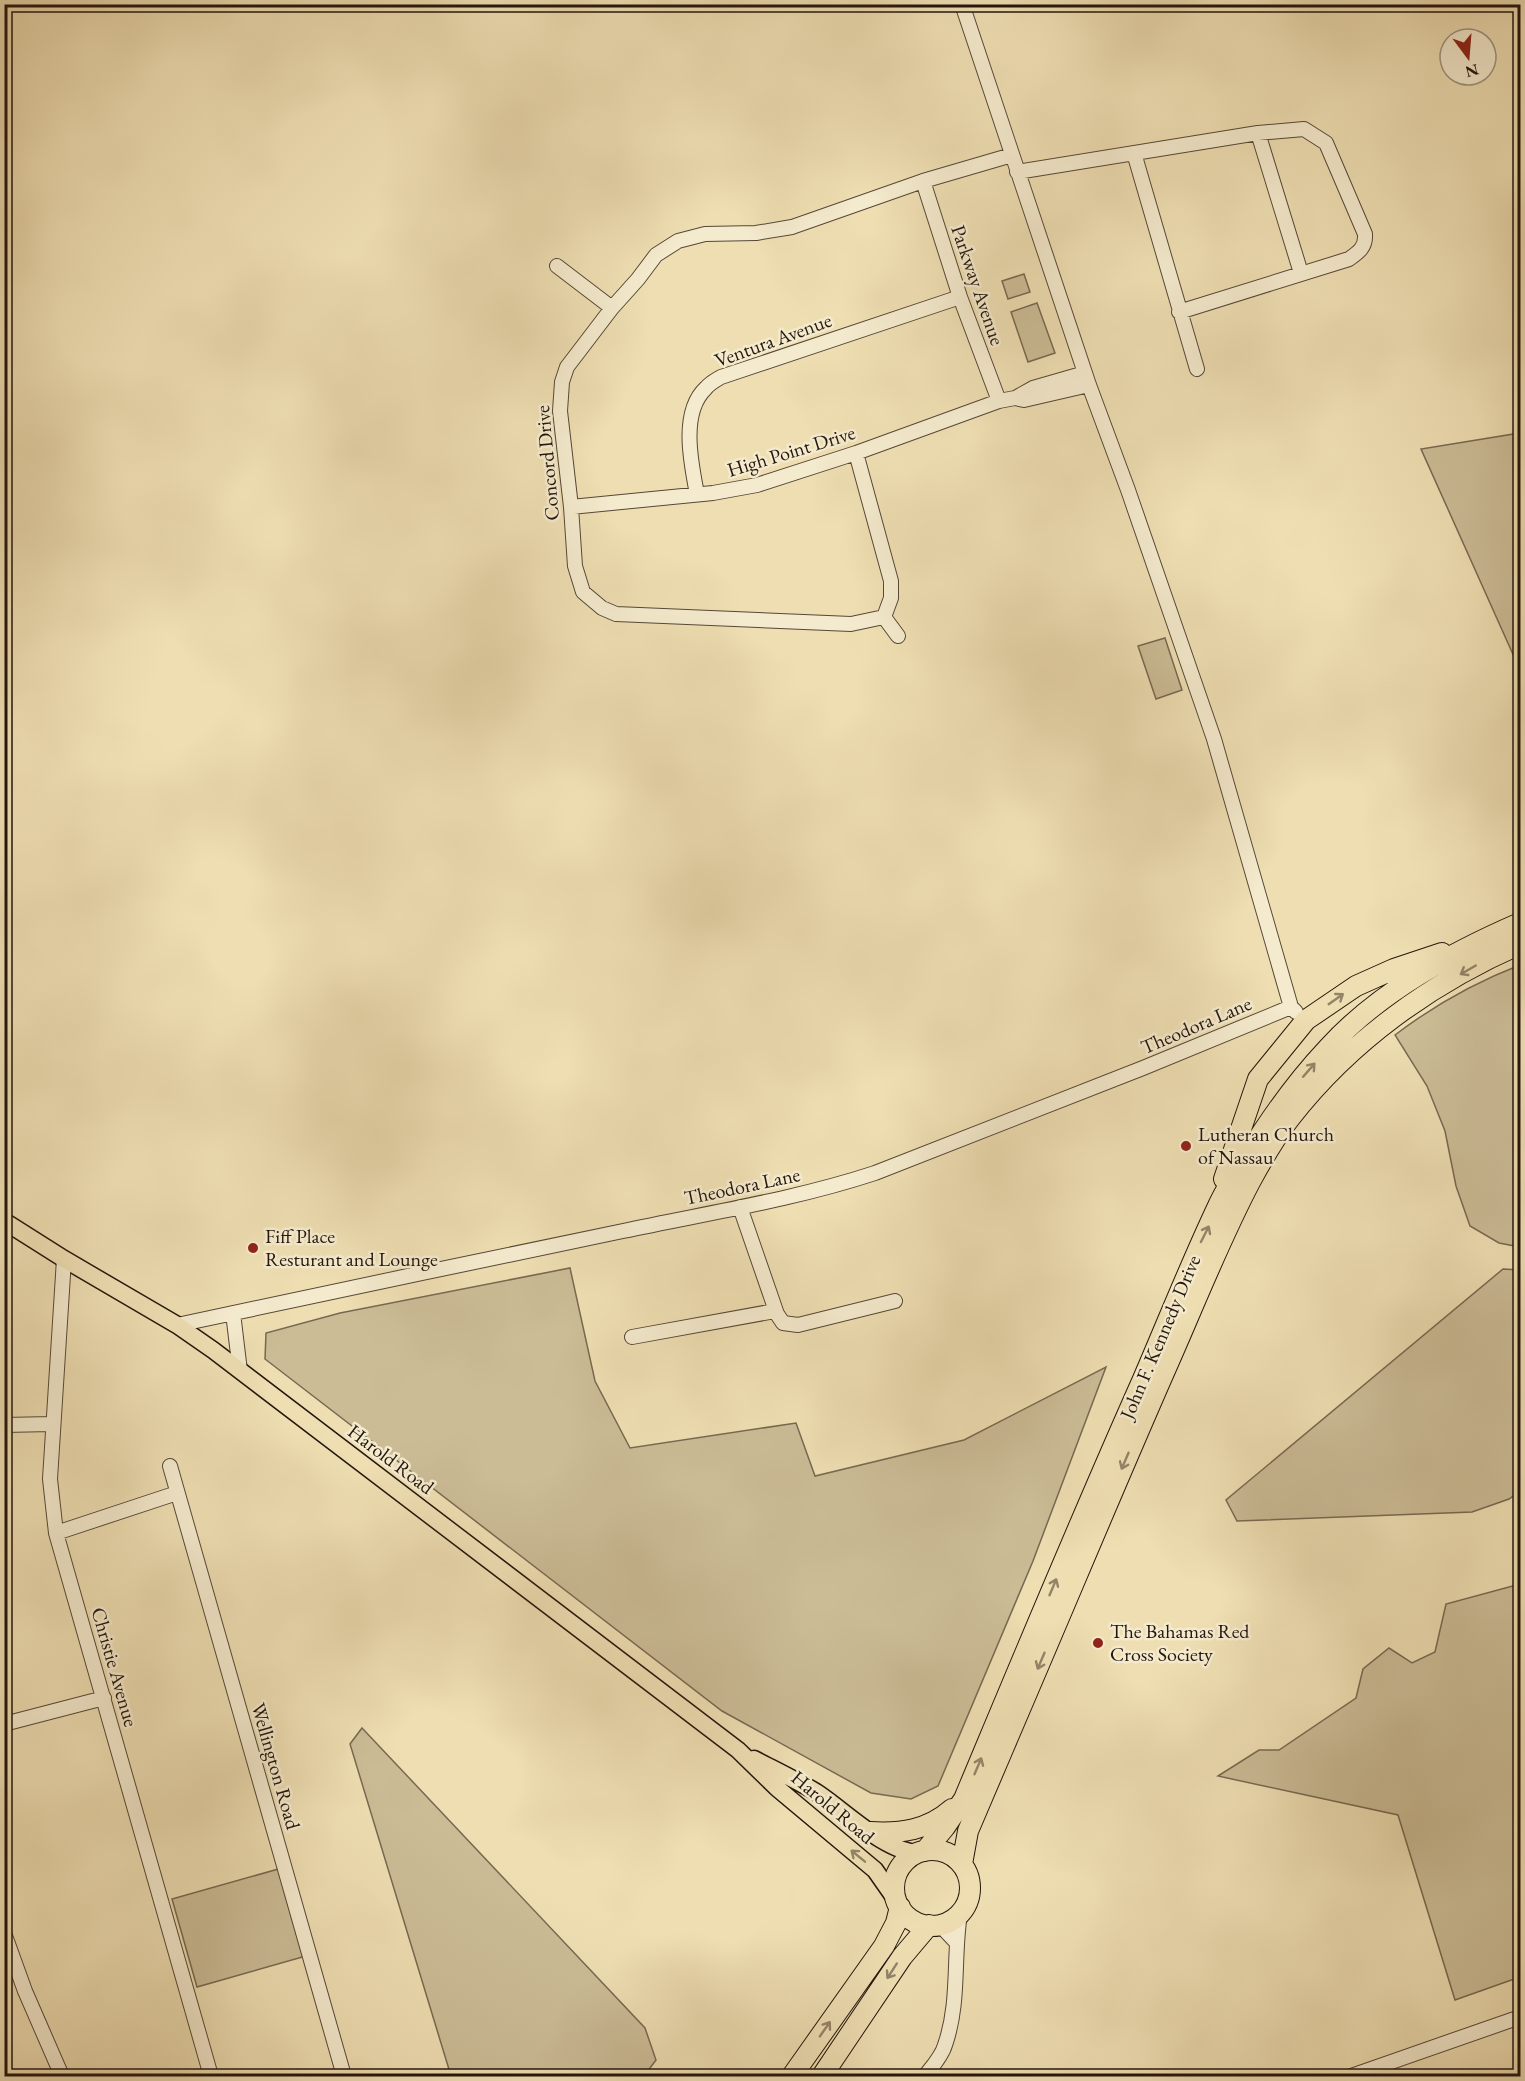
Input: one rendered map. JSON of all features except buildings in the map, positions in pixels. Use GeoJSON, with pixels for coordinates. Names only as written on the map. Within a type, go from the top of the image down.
{"type":"FeatureCollection","features":[{"type":"Feature","properties":{"kind":"highway","name":"John F. Kennedy Drive"},"geometry":{"type":"LineString","coordinates":[[792,2076],[884,1946],[896,1923],[898,1904],[894,1888],[897,1873],[906,1861],[921,1852],[945,1827],[964,1799],[1089,1501],[1217,1207],[1276,1113],[1302,1077],[1329,1046],[1398,988],[1486,938],[1521,924]]}},
{"type":"Feature","properties":{"kind":"highway"},"geometry":{"type":"LineString","coordinates":[[1217,1207],[1221,1187],[1258,1079],[1298,1014],[1394,969],[1486,938]]}},
{"type":"Feature","properties":{"kind":"highway","name":"John F. Kennedy Drive"},"geometry":{"type":"LineString","coordinates":[[960,1914],[966,1905],[970,1891],[969,1877],[962,1864],[968,1831],[1128,1454],[1235,1211],[1262,1161],[1288,1120],[1338,1063],[1407,1007],[1442,984],[1521,944]]}},
{"type":"Feature","properties":{"kind":"highway"},"geometry":{"type":"LineString","coordinates":[[870,1832],[895,1833],[916,1830],[936,1821],[964,1799]]}},
{"type":"Feature","properties":{"kind":"highway"},"geometry":{"type":"LineString","coordinates":[[921,1852],[946,1852],[962,1864]]}},
{"type":"Feature","properties":{"kind":"highway"},"geometry":{"type":"LineString","coordinates":[[898,1904],[911,1919],[935,1925],[948,1922],[960,1914]]}},
{"type":"Feature","properties":{"kind":"highway"},"geometry":{"type":"LineString","coordinates":[[822,2076],[902,1957],[935,1925]]}},
{"type":"Feature","properties":{"kind":"main road","name":"Harold Road"},"geometry":{"type":"LineString","coordinates":[[4,1221],[177,1325],[738,1750],[777,1788],[875,1870],[898,1904]]}},
{"type":"Feature","properties":{"kind":"main road","name":"Harold Road"},"geometry":{"type":"LineString","coordinates":[[738,1750],[815,1792],[870,1832],[899,1849],[921,1852]]}},
{"type":"Feature","properties":{"kind":"street"},"geometry":{"type":"LineString","coordinates":[[962,4],[1087,379],[1214,739],[1298,1014]]}},
{"type":"Feature","properties":{"kind":"street"},"geometry":{"type":"LineString","coordinates":[[1017,172],[1258,133],[1304,129],[1326,143],[1365,234],[1366,242],[1360,251],[1349,259],[1179,312]]}},
{"type":"Feature","properties":{"kind":"street"},"geometry":{"type":"LineString","coordinates":[[1258,133],[1300,273]]}},
{"type":"Feature","properties":{"kind":"street"},"geometry":{"type":"LineString","coordinates":[[1134,153],[1197,369]]}},
{"type":"Feature","properties":{"kind":"street","name":"Concord Drive"},"geometry":{"type":"LineString","coordinates":[[884,617],[851,624],[616,614],[602,608],[583,591],[575,566],[560,411],[562,382],[567,367],[612,308],[656,255],[678,241],[705,234],[756,232],[792,227],[923,181],[1012,156]]}},
{"type":"Feature","properties":{"kind":"street","name":"Parkway Avenue"},"geometry":{"type":"LineString","coordinates":[[923,181],[960,297],[999,401]]}},
{"type":"Feature","properties":{"kind":"street"},"geometry":{"type":"LineString","coordinates":[[557,266],[612,308]]}},
{"type":"Feature","properties":{"kind":"street","name":"Ventura Avenue"},"geometry":{"type":"LineString","coordinates":[[697,494],[690,458],[690,425],[693,410],[704,389],[721,377],[960,297]]}},
{"type":"Feature","properties":{"kind":"street","name":"High Point Drive"},"geometry":{"type":"LineString","coordinates":[[571,507],[713,493],[757,485],[856,453],[999,401],[1015,398],[1033,388],[1087,379]]}},
{"type":"Feature","properties":{"kind":"street"},"geometry":{"type":"LineString","coordinates":[[856,453],[891,581],[891,598],[884,617],[898,636]]}},
{"type":"Feature","properties":{"kind":"street","name":"Theodora Lane"},"geometry":{"type":"LineString","coordinates":[[177,1325],[789,1198],[875,1173],[1143,1068],[1298,1014]]}},
{"type":"Feature","properties":{"kind":"street"},"geometry":{"type":"LineString","coordinates":[[740,1207],[776,1311],[783,1323],[798,1325],[895,1301]]}},
{"type":"Feature","properties":{"kind":"street","name":"Christie Avenue"},"geometry":{"type":"LineString","coordinates":[[64,1259],[50,1479],[56,1533],[211,2076]]}},
{"type":"Feature","properties":{"kind":"street"},"geometry":{"type":"LineString","coordinates":[[632,1337],[776,1311]]}},
{"type":"Feature","properties":{"kind":"street"},"geometry":{"type":"LineString","coordinates":[[233,1313],[240,1371]]}},
{"type":"Feature","properties":{"kind":"street"},"geometry":{"type":"LineString","coordinates":[[4,1425],[52,1424]]}},
{"type":"Feature","properties":{"kind":"street","name":"Wellington Road"},"geometry":{"type":"LineString","coordinates":[[170,1466],[345,2076]]}},
{"type":"Feature","properties":{"kind":"street"},"geometry":{"type":"LineString","coordinates":[[56,1533],[177,1493]]}},
{"type":"Feature","properties":{"kind":"street"},"geometry":{"type":"LineString","coordinates":[[4,1724],[104,1698]]}},
{"type":"Feature","properties":{"kind":"street"},"geometry":{"type":"LineString","coordinates":[[925,2076],[945,2047],[955,2004],[957,1960],[955,1941],[960,1914]]}},
{"type":"Feature","properties":{"kind":"street"},"geometry":{"type":"LineString","coordinates":[[935,1925],[955,1941]]}},
{"type":"Feature","properties":{"kind":"street"},"geometry":{"type":"LineString","coordinates":[[4,1933],[25,1991],[62,2076]]}},
{"type":"Feature","properties":{"kind":"street"},"geometry":{"type":"LineString","coordinates":[[1351,2076],[1521,2018]]}},
{"type":"Feature","properties":{"kind":"shaded area"},"geometry":{"type":"Polygon","coordinates":[[[1024,274],[1030,292],[1008,299],[1002,281],[1024,274]]]}},
{"type":"Feature","properties":{"kind":"shaded area"},"geometry":{"type":"Polygon","coordinates":[[[1037,303],[1055,353],[1028,362],[1011,312],[1037,303]]]}},
{"type":"Feature","properties":{"kind":"shaded area"},"geometry":{"type":"Polygon","coordinates":[[[1520,433],[1520,670],[1421,449],[1520,433]]]}},
{"type":"Feature","properties":{"kind":"shaded area"},"geometry":{"type":"Polygon","coordinates":[[[1165,638],[1182,690],[1156,699],[1138,646],[1165,638]]]}},
{"type":"Feature","properties":{"kind":"shaded area"},"geometry":{"type":"Polygon","coordinates":[[[1520,965],[1520,1247],[1499,1243],[1470,1226],[1456,1186],[1445,1131],[1427,1086],[1395,1035],[1424,1014],[1455,996],[1520,965]]]}},
{"type":"Feature","properties":{"kind":"shaded area"},"geometry":{"type":"Polygon","coordinates":[[[570,1268],[595,1381],[630,1448],[796,1423],[815,1476],[964,1440],[1106,1367],[1033,1561],[938,1786],[911,1799],[871,1793],[722,1711],[265,1359],[266,1333],[340,1313],[570,1268]]]}},
{"type":"Feature","properties":{"kind":"shaded area"},"geometry":{"type":"Polygon","coordinates":[[[1503,1269],[1520,1270],[1520,1491],[1509,1499],[1472,1512],[1237,1521],[1226,1500],[1503,1269]]]}},
{"type":"Feature","properties":{"kind":"shaded area"},"geometry":{"type":"Polygon","coordinates":[[[1520,1584],[1520,1977],[1455,2000],[1398,1815],[1218,1776],[1259,1750],[1279,1750],[1356,1698],[1363,1669],[1389,1648],[1412,1663],[1435,1652],[1446,1604],[1520,1584]]]}},
{"type":"Feature","properties":{"kind":"shaded area"},"geometry":{"type":"Polygon","coordinates":[[[362,1728],[645,2028],[656,2060],[644,2076],[451,2076],[350,1744],[362,1728]]]}},
{"type":"Feature","properties":{"kind":"shaded area"},"geometry":{"type":"Polygon","coordinates":[[[282,1868],[306,1956],[197,1987],[172,1899],[282,1868]]]}},
{"type":"Feature","properties":{"kind":"place","name":"Lutheran Church of Nassau"},"geometry":{"type":"Point","coordinates":[1186,1146]}},
{"type":"Feature","properties":{"kind":"place","name":"Fiff Place Resturant and Lounge"},"geometry":{"type":"Point","coordinates":[253,1248]}},
{"type":"Feature","properties":{"kind":"place","name":"The Bahamas Red Cross Society"},"geometry":{"type":"Point","coordinates":[1098,1643]}}]}
